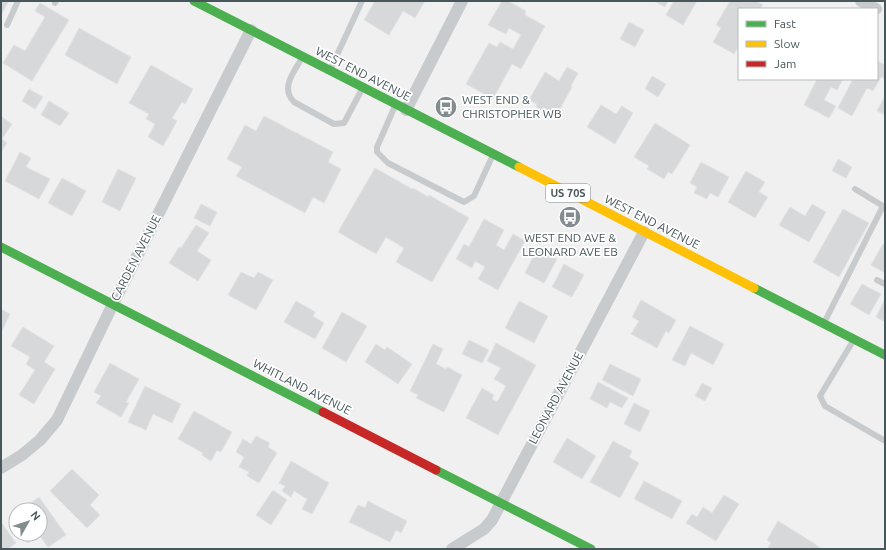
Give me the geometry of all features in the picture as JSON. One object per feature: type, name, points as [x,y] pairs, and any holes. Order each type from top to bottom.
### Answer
[{"type":"main road","name":"WEST END AVENUE","points":[[194,1],[885,356]]},
{"type":"main road","name":"WHITLAND AVENUE","points":[[1,247],[591,549]]},
{"type":"street","points":[[401,107],[462,1]]},
{"type":"street","points":[[861,1],[874,8]]},
{"type":"street","name":"CARDEN AVENUE","points":[[1,468],[22,455],[40,440],[57,420],[112,304],[251,30]]},
{"type":"street","name":"LEONARD AVENUE","points":[[452,549],[484,529],[492,520],[644,232]]},
{"type":"lane","points":[[6,25],[18,1]]},
{"type":"lane","points":[[330,71],[362,1]]},
{"type":"lane","points":[[302,57],[289,82],[287,91],[289,98],[334,124],[344,123],[363,88]]},
{"type":"lane","points":[[401,107],[377,147],[377,152],[388,163],[464,202],[474,196],[493,154]]},
{"type":"lane","points":[[824,324],[883,206],[855,189]]},
{"type":"lane","points":[[877,280],[885,284]]},
{"type":"lane","points":[[854,339],[820,396],[825,406],[885,441]]},
{"type":"building","points":[[1,1],[9,1],[1,15]]},
{"type":"building","points":[[375,1],[425,1],[415,18],[403,11],[389,35],[364,20]]},
{"type":"building","points":[[502,1],[508,1],[526,11],[525,15],[545,26],[521,69],[512,64],[493,99],[466,84],[489,43],[497,47],[500,42],[513,49],[521,35],[509,28],[506,34],[488,25]]},
{"type":"building","points":[[654,1],[668,1],[665,7]]},
{"type":"building","points":[[674,1],[697,1],[683,25],[666,15]]},
{"type":"building","points":[[730,1],[756,1],[763,5],[761,8],[738,8],[738,48],[734,54],[713,42],[721,28],[716,25]]},
{"type":"building","points":[[40,3],[69,20],[32,81],[3,63],[14,45],[25,51],[45,17],[35,11]]},
{"type":"building","points":[[629,22],[644,30],[635,47],[620,39]]},
{"type":"building","points":[[79,28],[131,57],[117,84],[65,55]]},
{"type":"building","points":[[878,62],[885,65],[885,79],[881,77],[873,91],[867,88],[852,116],[838,108],[852,80],[878,80]]},
{"type":"building","points":[[151,65],[193,89],[185,104],[182,102],[172,118],[177,121],[163,146],[148,137],[155,124],[146,119],[149,114],[129,103]]},
{"type":"building","points":[[567,67],[578,73],[555,118],[536,107],[537,104],[529,100],[545,72],[559,81]]},
{"type":"building","points":[[652,76],[666,84],[658,97],[645,89]]},
{"type":"building","points":[[816,80],[842,80],[837,90],[831,87],[824,100],[836,106],[829,118],[804,105]]},
{"type":"building","points":[[29,89],[43,97],[35,109],[22,101]]},
{"type":"building","points":[[885,96],[885,115],[877,111]]},
{"type":"building","points":[[49,101],[69,113],[60,126],[41,115]]},
{"type":"building","points":[[601,105],[616,114],[622,106],[633,113],[615,144],[587,127]]},
{"type":"building","points":[[264,116],[333,152],[328,162],[341,169],[324,203],[313,197],[305,213],[236,176],[242,167],[227,159],[245,125],[256,131]]},
{"type":"building","points":[[2,117],[12,124],[2,139],[7,143],[1,152]]},
{"type":"building","points":[[655,123],[690,145],[672,174],[668,172],[664,179],[647,169],[649,166],[634,157]]},
{"type":"building","points":[[20,152],[31,158],[26,167],[50,179],[39,199],[5,181]]},
{"type":"building","points":[[838,159],[852,167],[846,178],[832,171]]},
{"type":"building","points":[[701,162],[729,177],[718,197],[710,193],[707,199],[694,193],[697,187],[690,183]]},
{"type":"building","points":[[375,168],[428,197],[429,195],[469,218],[432,282],[396,262],[404,248],[386,237],[376,254],[338,232]]},
{"type":"building","points":[[118,169],[136,178],[120,211],[102,202]]},
{"type":"building","points":[[746,171],[765,182],[759,192],[768,197],[755,218],[728,202]]},
{"type":"building","points":[[62,178],[86,191],[72,216],[48,203]]},
{"type":"building","points":[[201,204],[217,212],[210,226],[194,218]]},
{"type":"building","points":[[812,204],[826,212],[809,242],[779,225],[790,207],[805,216]]},
{"type":"building","points":[[843,209],[869,223],[839,277],[813,262]]},
{"type":"building","points":[[484,219],[504,230],[496,245],[504,250],[513,234],[525,241],[498,290],[478,279],[485,267],[475,261],[472,268],[456,259],[464,244],[469,247]]},
{"type":"building","points":[[196,225],[209,233],[197,251],[211,260],[198,281],[169,263]]},
{"type":"building","points":[[883,244],[885,245],[885,273],[871,265]]},
{"type":"building","points":[[537,249],[557,259],[544,283],[525,273]]},
{"type":"building","points":[[564,264],[584,275],[572,297],[552,287]]},
{"type":"building","points":[[241,272],[254,278],[258,272],[273,280],[256,310],[228,295]]},
{"type":"building","points":[[862,284],[881,294],[869,315],[850,304]]},
{"type":"building","points":[[885,299],[885,322],[876,317]]},
{"type":"building","points":[[641,300],[676,320],[669,333],[666,331],[657,348],[631,334],[639,321],[632,317]]},
{"type":"building","points":[[296,301],[315,312],[313,316],[324,323],[315,339],[284,322]]},
{"type":"building","points":[[519,301],[548,316],[534,343],[505,328]]},
{"type":"building","points":[[1,309],[10,314],[1,333]]},
{"type":"building","points":[[342,312],[367,326],[346,362],[322,348]]},
{"type":"building","points":[[690,326],[724,344],[713,365],[691,353],[685,366],[672,360]]},
{"type":"building","points":[[23,327],[54,346],[44,362],[55,369],[34,404],[19,395],[35,370],[26,364],[30,357],[11,346]]},
{"type":"building","points":[[469,340],[489,350],[482,363],[462,354]]},
{"type":"building","points":[[496,343],[536,365],[498,435],[466,418],[482,388],[494,395],[492,399],[497,402],[506,386],[494,379],[501,368],[487,361]]},
{"type":"building","points":[[376,344],[385,350],[387,347],[412,364],[398,384],[365,362]]},
{"type":"building","points":[[433,344],[443,349],[436,364],[446,369],[447,367],[462,375],[444,412],[416,398],[418,395],[410,391]]},
{"type":"building","points":[[110,363],[139,379],[126,402],[129,403],[121,417],[96,403],[101,396],[94,392]]},
{"type":"building","points":[[610,364],[641,379],[633,396],[602,380]]},
{"type":"building","points":[[598,382],[628,398],[622,408],[610,402],[607,408],[590,399]]},
{"type":"building","points":[[702,383],[712,388],[705,401],[695,396]]},
{"type":"building","points":[[145,386],[181,404],[172,423],[153,414],[146,430],[128,422]]},
{"type":"building","points":[[634,403],[650,411],[640,432],[624,424]]},
{"type":"building","points":[[194,411],[232,432],[221,452],[217,450],[211,461],[202,455],[203,453],[178,439]]},
{"type":"building","points":[[256,436],[270,443],[268,447],[277,453],[259,483],[247,476],[249,472],[239,467],[244,457],[236,452],[243,439],[251,444]]},
{"type":"building","points":[[567,438],[596,456],[582,479],[553,462]]},
{"type":"building","points":[[613,441],[632,451],[629,457],[639,463],[620,498],[590,482]]},
{"type":"building","points":[[291,461],[329,483],[312,514],[302,509],[307,499],[294,491],[291,497],[282,491],[285,486],[279,483]]},
{"type":"building","points":[[72,469],[99,495],[90,505],[100,515],[87,528],[50,491]]},
{"type":"building","points":[[644,481],[682,501],[672,519],[634,499]]},
{"type":"building","points":[[273,490],[287,500],[271,525],[256,515]]},
{"type":"building","points":[[724,495],[739,504],[716,541],[686,523],[692,514],[697,517],[703,507],[712,513]]},
{"type":"building","points":[[39,497],[43,502],[32,502]]},
{"type":"building","points":[[368,501],[407,521],[401,533],[396,530],[390,542],[349,522],[358,505],[365,508]]},
{"type":"building","points":[[48,510],[66,535],[48,547],[44,542],[48,542]]},
{"type":"building","points":[[778,521],[822,549],[767,549],[771,543],[767,540]]},
{"type":"building","points":[[1,522],[8,532],[8,542],[16,543],[8,549],[1,549]]},
{"type":"traffic: fast","points":[[194,1],[519,167]]},
{"type":"traffic: fast","points":[[1,247],[323,412]]},
{"type":"traffic: fast","points":[[754,288],[885,355]]},
{"type":"traffic: fast","points":[[436,470],[591,549]]},
{"type":"traffic: slow","points":[[519,167],[754,288]]},
{"type":"traffic: jam","points":[[323,412],[436,470]]},
{"type":"place","name":"WEST END & CHRISTOPHER WB","points":[[446,107]]},
{"type":"place","name":"WEST END AVE & LEONARD AVE EB","points":[[570,217]]}]
